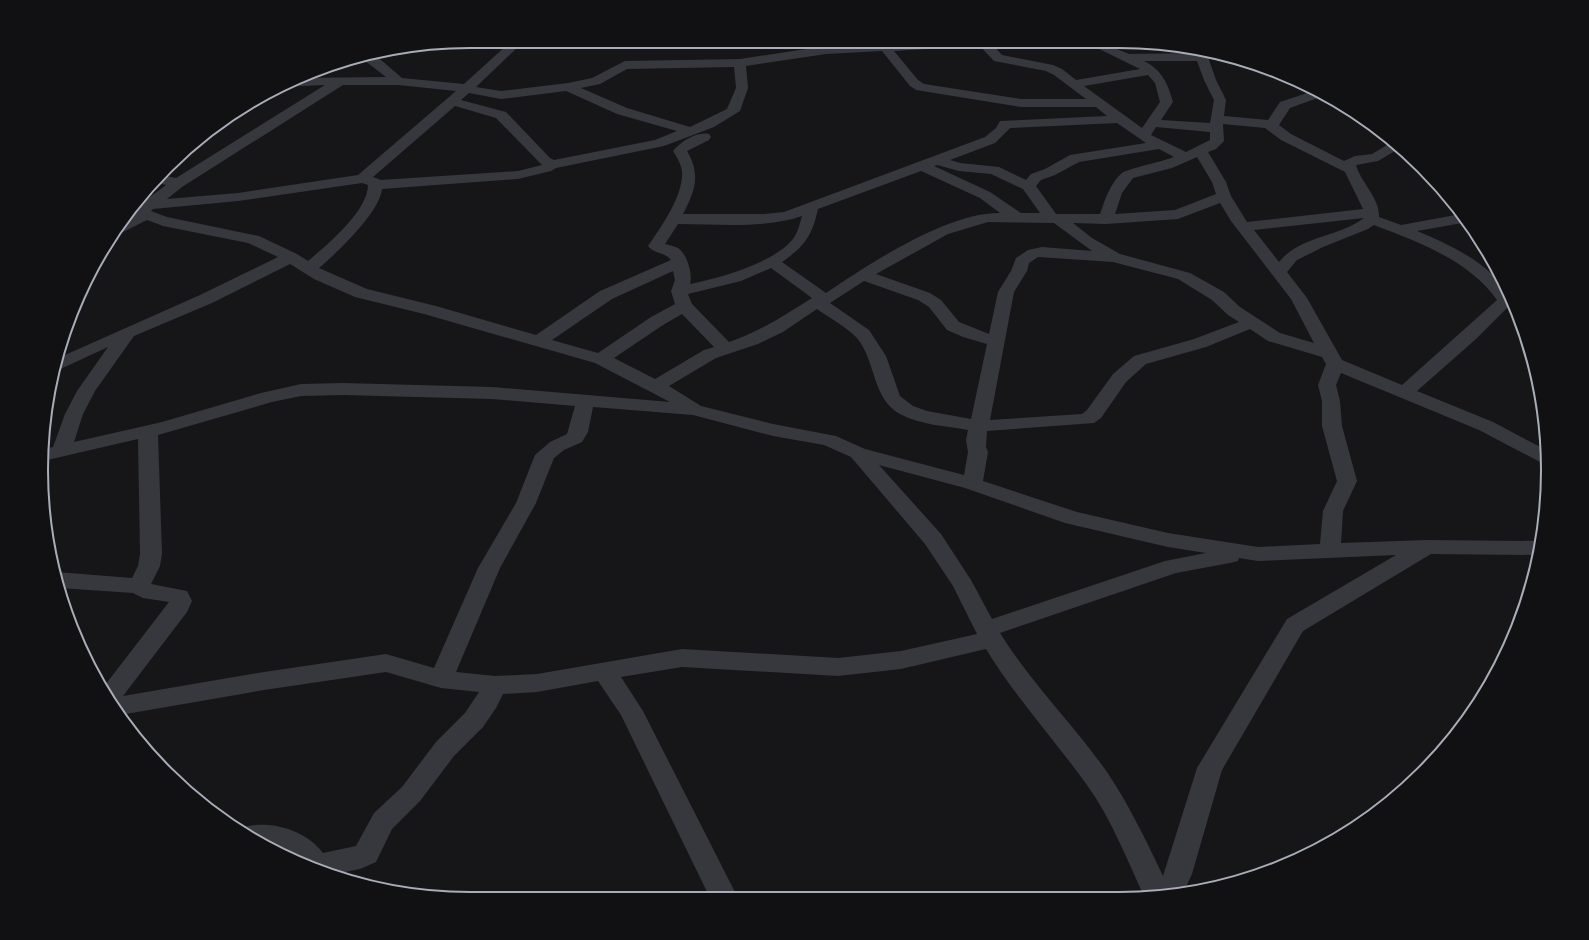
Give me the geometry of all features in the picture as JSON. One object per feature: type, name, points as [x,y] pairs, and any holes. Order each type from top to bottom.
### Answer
[{"type":"street","points":[[362,179],[452,102],[465,88],[494,65],[511,48]]},
{"type":"street","points":[[302,83],[398,81],[465,88],[501,95],[568,87],[596,81],[624,65],[740,63],[826,50],[851,48]]},
{"type":"street","points":[[878,48],[920,87],[1021,103],[1099,103]]},
{"type":"street","points":[[990,48],[998,58],[1049,68],[1058,72],[1143,136],[1161,145],[1192,154],[1219,182],[1224,196],[1244,227],[1299,298],[1331,358],[1327,385],[1331,401],[1332,426],[1347,481],[1344,490],[1338,497],[1330,521],[1331,552]]},
{"type":"street","points":[[1104,48],[1142,65],[1151,71],[1162,82],[1167,102],[1143,136]]},
{"type":"street","points":[[1125,58],[1196,55]]},
{"type":"street","points":[[1106,219],[1115,193],[1128,175],[1167,165],[1216,141],[1216,124],[1220,100],[1210,80],[1202,56]]},
{"type":"street","points":[[371,60],[398,81]]},
{"type":"street","points":[[376,185],[518,175],[546,168],[553,164],[659,143],[709,124],[733,111],[742,88],[740,63]]},
{"type":"street","points":[[1073,84],[1151,71]]},
{"type":"street","points":[[132,218],[180,183],[338,83]]},
{"type":"street","points":[[568,87],[622,111],[690,131]]},
{"type":"street","points":[[1152,123],[1269,124],[1274,122],[1285,105],[1313,96]]},
{"type":"street","points":[[452,102],[501,115],[545,161],[553,164]]},
{"type":"street","points":[[673,219],[764,220],[787,216],[990,140],[1002,130],[1005,124],[1120,119]]},
{"type":"street","points":[[709,124],[709,135],[683,147],[680,151],[687,162],[689,172],[684,195],[673,219],[656,246],[673,252],[680,262],[683,280],[682,299],[726,348]]},
{"type":"street","points":[[1269,124],[1286,137],[1349,169]]},
{"type":"street","points":[[1028,186],[1036,177],[1050,172],[1075,158],[1161,145]]},
{"type":"street","points":[[1372,216],[1349,169],[1348,163],[1354,160],[1377,157],[1391,148]]},
{"type":"street","points":[[937,160],[959,167],[994,170],[1028,186],[1055,219],[1086,241],[1114,257]]},
{"type":"street","points":[[920,165],[985,195],[1018,218]]},
{"type":"street","points":[[142,210],[362,179],[371,180],[375,182],[376,185]]},
{"type":"street","points":[[164,180],[180,183]]},
{"type":"street","points":[[309,269],[352,229],[374,194],[376,185]]},
{"type":"street","points":[[654,387],[710,354],[752,340],[777,328],[862,275],[943,231],[987,217],[1106,219],[1162,216],[1178,214],[1224,196]]},
{"type":"street","points":[[601,359],[657,321],[682,299],[728,280],[747,274],[772,262],[797,243],[806,229],[811,208]]},
{"type":"street","points":[[142,210],[163,221],[253,239],[291,257],[320,276],[361,293],[430,310],[537,342],[601,359],[654,387],[665,391],[694,410]]},
{"type":"street","points":[[1278,272],[1291,257],[1317,244],[1363,226],[1372,216]]},
{"type":"street","points":[[1244,227],[1372,216],[1435,246],[1469,265],[1497,284]]},
{"type":"street","points":[[1399,230],[1458,219]]},
{"type":"street","points":[[972,484],[978,452],[976,447],[979,426],[1006,292],[1019,271],[1022,261],[1026,257],[1042,252],[1114,257],[1184,276],[1218,296],[1234,311],[1274,337],[1331,358],[1403,393],[1486,426],[1540,455]]},
{"type":"street","points":[[62,362],[206,299],[291,257]]},
{"type":"street","points":[[537,342],[606,296],[680,262]]},
{"type":"street","points":[[772,262],[863,334],[877,356],[892,399],[906,410],[924,416],[979,426],[1087,419],[1094,414],[1119,378],[1140,360],[1200,343],[1253,322]]},
{"type":"street","points":[[862,275],[912,292],[931,301],[942,310],[946,320],[954,327],[997,342]]},
{"type":"street","points":[[1403,393],[1506,302]]},
{"type":"street","points":[[52,454],[86,391],[127,334]]},
{"type":"street","points":[[52,454],[148,431],[268,397],[301,390],[343,389],[485,393],[694,410],[773,430],[829,440],[858,453],[972,484],[1072,518],[1168,540],[1258,554]]},
{"type":"street","points":[[441,679],[489,568],[526,503],[545,455],[557,446],[575,438],[578,432],[585,401]]},
{"type":"street","points":[[139,586],[149,566],[151,554],[148,431]]},
{"type":"street","points":[[858,453],[933,539],[963,585],[989,634],[1008,664],[1096,780],[1128,830],[1155,890]]},
{"type":"street","points":[[1171,888],[1178,874],[1210,768],[1233,732],[1295,625],[1427,547]]},
{"type":"street","points":[[120,706],[279,679],[386,663],[441,679],[495,685],[538,684],[682,658],[838,667],[901,660],[989,634],[1173,566],[1213,558],[1258,554],[1427,547],[1534,548]]},
{"type":"street","points":[[62,580],[139,586],[143,590],[179,596],[181,601],[179,606],[112,693]]},
{"type":"street","points":[[604,671],[631,711],[721,892]]},
{"type":"street","points":[[323,866],[360,857],[366,854],[383,821],[410,794],[445,749],[474,720],[487,702],[495,685]]},
{"type":"street","points":[[262,836],[276,837],[302,847],[314,862]]}]
